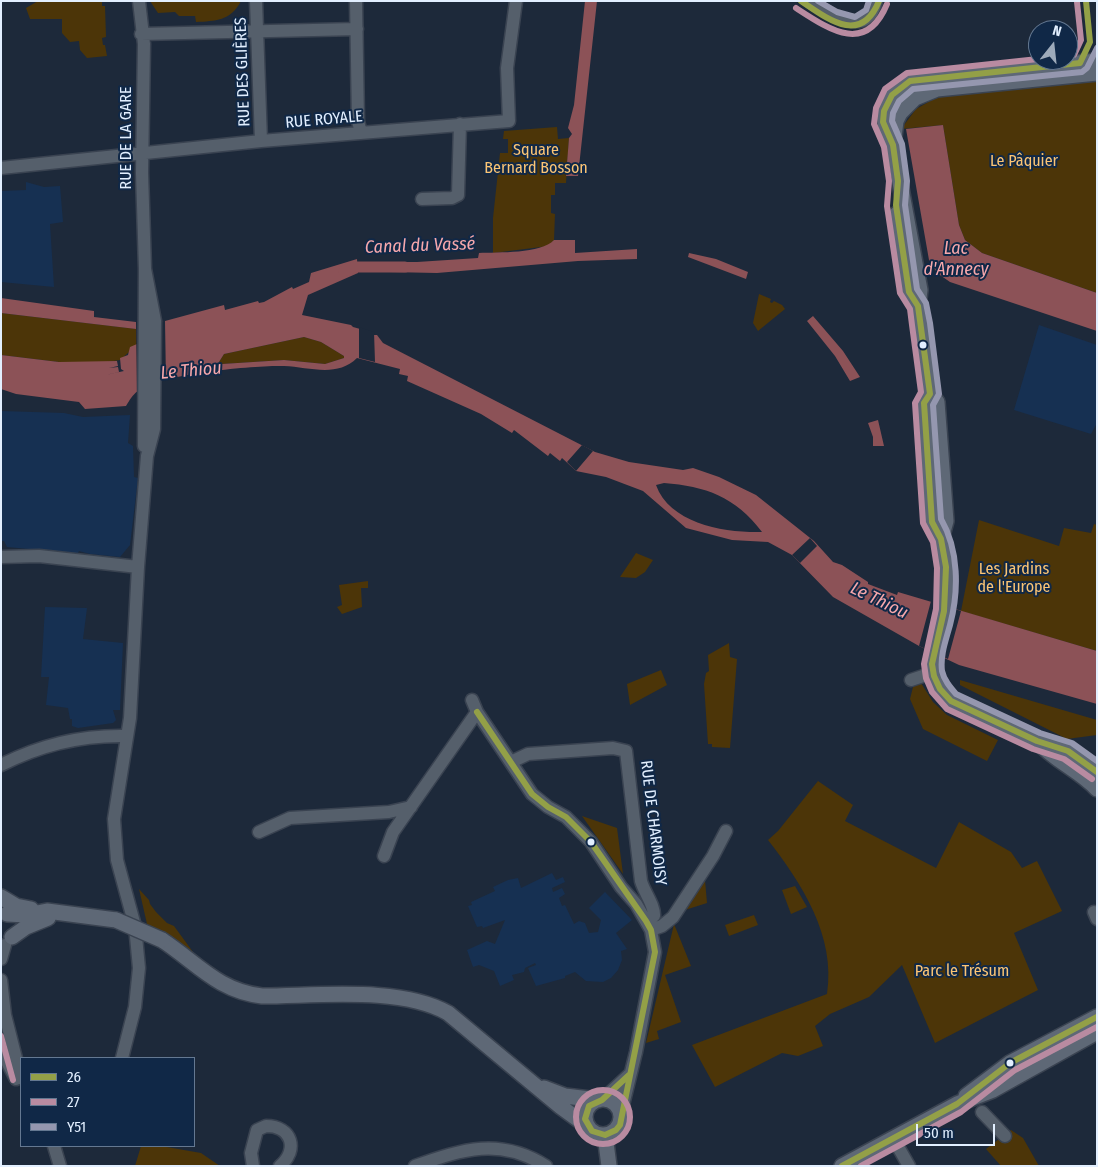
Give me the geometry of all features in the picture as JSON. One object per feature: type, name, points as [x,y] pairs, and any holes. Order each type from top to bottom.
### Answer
[{"type":"main road","points":[[893,145],[885,128],[884,111],[892,95],[910,81],[1097,61]]},
{"type":"main road","points":[[1097,73],[952,87],[928,92],[911,101],[900,113],[896,121],[893,145],[898,181],[896,205],[909,292],[918,306],[930,394],[924,403],[932,522],[941,539],[946,597],[934,652],[932,673],[937,687],[950,701],[1036,742],[1068,751],[1097,772]]},
{"type":"main road","points":[[1036,742],[1051,756],[1085,778],[1097,789]]},
{"type":"main road","points":[[1,897],[16,906],[116,920],[162,940],[218,982],[240,993],[262,996],[393,996],[435,1005],[448,1013],[530,1082],[598,1135],[605,1136],[616,1130],[621,1119],[621,1113],[613,1103],[552,1092],[530,1082]]},
{"type":"main road","points":[[4,912],[27,915],[47,911]]},
{"type":"main road","points":[[4,912],[14,924],[5,947]]},
{"type":"main road","points":[[5,947],[26,926],[45,919],[76,913]]},
{"type":"main road","points":[[957,1104],[1010,1063],[1097,1017]]},
{"type":"main road","points":[[842,1166],[957,1104],[993,1090],[1097,1032]]},
{"type":"main road","points":[[587,1126],[585,1115],[587,1110],[600,1100]]},
{"type":"main road","points":[[605,1136],[609,1166]]},
{"type":"street","name":"RUE DES GLIÈRES","points":[[256,1],[261,141]]},
{"type":"street","points":[[356,1],[358,121],[361,133]]},
{"type":"street","name":"RUE ROYALE","points":[[1,168],[123,157],[142,153],[261,141],[509,120],[507,68],[516,1]]},
{"type":"street","points":[[809,1],[848,21],[858,21],[868,16],[874,10],[876,1]]},
{"type":"street","name":"RUE DE LA GARE","points":[[122,1057],[132,1027],[139,968],[135,926],[117,860],[114,836],[115,799],[130,718],[138,567],[148,456],[144,447],[150,393],[142,153],[144,44],[141,34],[140,3]]},
{"type":"street","points":[[141,34],[357,29]]},
{"type":"street","points":[[422,199],[452,198],[458,195],[460,124]]},
{"type":"street","points":[[1,557],[39,556],[138,567]]},
{"type":"street","points":[[911,680],[932,673]]},
{"type":"street","points":[[384,856],[390,837],[475,706],[532,794],[548,807],[566,817],[591,842],[649,925],[655,952],[636,1052],[621,1113]]},
{"type":"street","points":[[1,765],[34,749],[69,741],[126,736]]},
{"type":"street","name":"RUE DE CHARMOISY","points":[[511,762],[528,754],[613,748],[626,752],[641,881],[644,893],[655,912],[649,925]]},
{"type":"street","points":[[259,832],[290,818],[389,812],[411,806]]},
{"type":"street","points":[[649,925],[662,926],[673,917],[714,856],[726,832]]},
{"type":"street","points":[[1,980],[5,1014],[20,1074]]},
{"type":"street","points":[[1,1050],[20,1085]]},
{"type":"street","points":[[600,1100],[629,1075]]},
{"type":"street","points":[[982,1112],[1005,1136]]},
{"type":"street","points":[[252,1166],[251,1153],[257,1130],[272,1126],[286,1132],[292,1140],[292,1148],[280,1166]]},
{"type":"street","points":[[893,1138],[909,1166]]},
{"type":"street","points":[[54,1147],[60,1166]]},
{"type":"street","points":[[415,1166],[485,1148],[513,1150],[546,1166]]},
{"type":"shaded area","points":[[26,182],[44,187],[60,186],[63,222],[50,224],[54,287],[1,282],[1,191],[26,190]]},
{"type":"shaded area","points":[[1039,325],[1097,345],[1097,423],[1091,434],[1014,410]]},
{"type":"shaded area","points":[[1,411],[64,413],[83,417],[130,415],[128,443],[133,446],[134,477],[138,478],[130,545],[120,557],[79,551],[78,553],[72,553],[7,547],[4,541],[1,541]]},
{"type":"shaded area","points":[[45,607],[87,608],[83,639],[123,643],[120,710],[113,710],[116,720],[113,723],[78,728],[72,726],[72,719],[70,719],[68,708],[46,705],[49,677],[41,677]]},
{"type":"shaded area","points":[[552,873],[556,880],[563,877],[565,882],[552,888],[553,892],[562,888],[565,894],[559,898],[562,906],[565,905],[574,924],[579,921],[585,923],[589,933],[598,932],[601,920],[589,908],[605,892],[632,920],[616,933],[627,949],[621,951],[622,960],[618,970],[611,978],[603,982],[586,981],[575,972],[565,976],[565,978],[536,986],[528,968],[536,965],[535,963],[525,968],[524,972],[512,975],[514,980],[500,986],[494,971],[479,965],[473,967],[467,950],[487,941],[495,944],[505,920],[483,928],[482,926],[477,927],[468,906],[472,905],[471,902],[495,891],[493,887],[508,880],[518,878],[521,888]]},
{"type":"green space","points":[[38,1],[102,1],[102,6],[105,6],[106,37],[102,38],[107,56],[87,58],[80,50],[79,41],[70,42],[62,33],[62,19],[30,19],[26,8]]},
{"type":"green space","points":[[150,1],[241,1],[232,13],[222,19],[196,22],[195,16],[179,16],[175,12],[158,13]]},
{"type":"green space","name":"Le Pâquier","points":[[1097,81],[1097,293],[982,253],[965,240],[959,225],[943,125],[901,129],[916,109],[939,96]]},
{"type":"green space","name":"Square Bernard Bosson","points":[[557,127],[558,139],[569,138],[566,183],[555,183],[555,195],[551,195],[551,213],[555,214],[554,240],[549,246],[493,253],[493,218],[500,153],[508,153],[508,139],[503,139],[504,131]]},
{"type":"green space","points":[[759,294],[771,299],[770,302],[772,303],[774,301],[782,305],[785,309],[758,331],[753,323]]},
{"type":"green space","points":[[1,313],[137,329],[137,345],[120,360],[108,362],[59,362],[1,355]]},
{"type":"green space","points":[[304,337],[321,342],[344,356],[344,358],[325,364],[284,360],[222,364],[219,362],[224,354]]},
{"type":"green space","name":"Les Jardins de l'Europe","points":[[979,520],[1059,546],[1064,528],[1091,533],[1094,524],[1097,525],[1097,651],[961,611]]},
{"type":"green space","points":[[636,553],[653,560],[645,572],[636,578],[620,577]]},
{"type":"green space","points":[[368,581],[368,588],[361,588],[362,607],[342,614],[337,607],[342,605],[339,585]]},
{"type":"green space","points":[[729,643],[730,657],[737,659],[730,748],[712,747],[712,744],[708,744],[704,684],[706,673],[709,671],[708,655]]},
{"type":"green space","points":[[661,670],[667,685],[630,705],[627,684]]},
{"type":"green space","points":[[960,680],[1097,720],[1097,735],[1067,739],[960,685]]},
{"type":"green space","points":[[921,683],[933,702],[947,715],[998,740],[987,761],[923,729],[910,699],[913,687]]},
{"type":"green space","name":"Parc le Trésum","points":[[818,781],[853,805],[845,821],[936,868],[959,822],[1011,852],[1022,868],[1037,861],[1062,911],[1014,933],[1038,990],[935,1043],[902,965],[869,997],[830,1014],[815,1026],[823,1046],[798,1056],[782,1053],[715,1087],[692,1045],[827,994],[826,952],[814,912],[793,874],[768,840],[778,831]]},
{"type":"green space","points":[[582,816],[617,828],[623,874]]},
{"type":"green space","points":[[705,880],[707,903],[685,910]]},
{"type":"green space","points":[[795,886],[807,907],[791,914],[782,890]]},
{"type":"green space","points":[[139,889],[149,900],[156,912],[167,923],[174,926],[192,953],[181,944],[147,924]]},
{"type":"green space","points":[[754,915],[758,925],[729,936],[725,925]]},
{"type":"green space","points":[[674,924],[691,966],[665,975],[681,1022],[657,1031],[659,1039],[646,1043]]},
{"type":"green space","points":[[1011,1130],[1023,1138],[1039,1166],[1001,1166],[986,1149]]},
{"type":"green space","points":[[141,1147],[167,1147],[201,1153],[220,1166],[135,1166]]},
{"type":"water","points":[[585,1],[597,1],[578,176],[566,176],[569,138],[572,134],[568,128],[574,105]]},
{"type":"water","name":"Lac d'Annecy","points":[[943,125],[959,225],[965,240],[982,253],[1097,293],[1097,331],[950,282],[937,273],[929,260],[906,129]]},
{"type":"water","points":[[554,240],[575,240],[575,253],[637,249],[637,259],[578,261],[437,273],[389,272],[389,262],[478,258],[479,253],[530,250],[548,245]]},
{"type":"water","points":[[689,253],[716,259],[748,272],[746,279],[688,257]]},
{"type":"water","name":"Le Thiou","points":[[357,259],[358,273],[308,295],[302,315],[351,325],[371,332],[373,335],[377,335],[383,343],[595,452],[629,462],[683,470],[693,468],[719,477],[756,495],[814,541],[833,562],[842,565],[868,582],[868,584],[897,595],[898,592],[1097,651],[1097,704],[959,665],[919,646],[833,597],[792,555],[768,542],[732,540],[686,528],[643,491],[606,477],[576,471],[562,458],[560,461],[550,453],[548,456],[514,430],[512,433],[481,414],[407,381],[408,376],[399,374],[400,369],[357,358],[341,368],[332,370],[284,366],[231,369],[186,375],[149,385],[136,392],[126,406],[85,409],[79,402],[16,394],[1,389],[1,355],[59,362],[117,361],[118,366],[109,368],[118,367],[119,372],[101,376],[124,371],[121,369],[120,358],[128,355],[130,347],[137,344],[136,329],[1,313],[1,298],[94,311],[94,317],[136,322],[165,321],[224,305],[225,310],[258,301],[259,303],[264,302],[292,287],[293,289],[309,282],[311,273]],"holes":[[[304,337],[321,342],[344,356],[344,358],[325,364],[284,360],[222,364],[219,362],[224,354]],[[664,483],[693,487],[719,496],[741,510],[762,532],[732,531],[700,524],[673,509],[663,498],[656,485]]]},
{"type":"water","points":[[813,316],[843,351],[860,377],[850,381],[835,356],[807,321]]},
{"type":"water","points":[[878,420],[884,446],[873,446],[873,437],[868,423]]},
{"type":"pier","points":[[165,321],[166,381],[151,386],[137,395],[136,322]]},
{"type":"pier","points":[[359,327],[374,332],[375,362],[359,358]]},
{"type":"pier","points":[[582,445],[593,451],[576,471],[567,462]]},
{"type":"pier","points":[[810,538],[817,546],[800,563],[792,555]]},
{"type":"pier","points":[[931,601],[961,611],[948,659],[919,646]]},
{"type":"waterway","name":"Canal du Vassé","points":[[344,271],[356,267],[405,267]]},
{"type":"transit line","name":"26","points":[[801,1],[822,15],[844,25],[854,25],[863,22],[872,14],[879,1]]},
{"type":"transit line","name":"Y51","points":[[818,1],[837,12],[855,17],[866,10],[869,1]]},
{"type":"transit line","name":"26","points":[[1086,1],[1090,42],[1080,63],[910,81],[892,95],[884,111],[883,122],[893,145],[898,181],[896,205],[909,292],[918,306],[930,394],[924,403],[932,522],[941,539],[946,567],[944,611],[932,664],[934,676],[940,689],[951,701],[1037,741],[1068,751],[1097,772]]},
{"type":"transit line","name":"27","points":[[1077,2],[1081,40],[1078,46]]},
{"type":"transit line","name":"27","points":[[796,8],[834,30],[858,33],[869,29],[878,20],[887,4]]},
{"type":"transit line","name":"Y51","points":[[1097,48],[1087,68],[1082,72],[913,89],[899,101],[893,113],[892,121],[902,144],[907,181],[905,205],[917,289],[926,303],[930,323],[939,394],[933,405],[941,519],[951,544],[956,571],[955,598],[942,659],[942,671],[956,694],[1040,733],[1072,743],[1097,761]]},
{"type":"transit line","name":"27","points":[[1028,60],[907,73],[885,89],[876,108],[874,124],[884,147],[889,181],[887,206],[900,293],[910,309],[921,392],[915,403],[923,523],[933,542],[937,568],[936,609],[924,664],[926,678],[932,692],[947,709],[1033,749],[1064,759],[1092,779]]},
{"type":"transit line","name":"26","points":[[477,712],[532,794],[548,807],[566,817],[591,842],[651,930],[655,952],[620,1125],[616,1130],[605,1135],[592,1131],[585,1119],[589,1106],[602,1100],[629,1075]]},
{"type":"transit line","name":"26","points":[[842,1166],[957,1104],[1010,1063],[1097,1017]]},
{"type":"transit line","name":"27","points":[[861,1166],[961,1112],[1015,1070],[1097,1027]]},
{"type":"transit line","name":"27","points":[[1,1036],[13,1080]]},
{"type":"transit line","name":"27","points":[[603,1090],[613,1092],[622,1098],[628,1107],[630,1117],[628,1127],[622,1136],[613,1142],[603,1144],[593,1142],[584,1136],[578,1127],[576,1117],[578,1107],[584,1098],[593,1092],[603,1090]]}]
